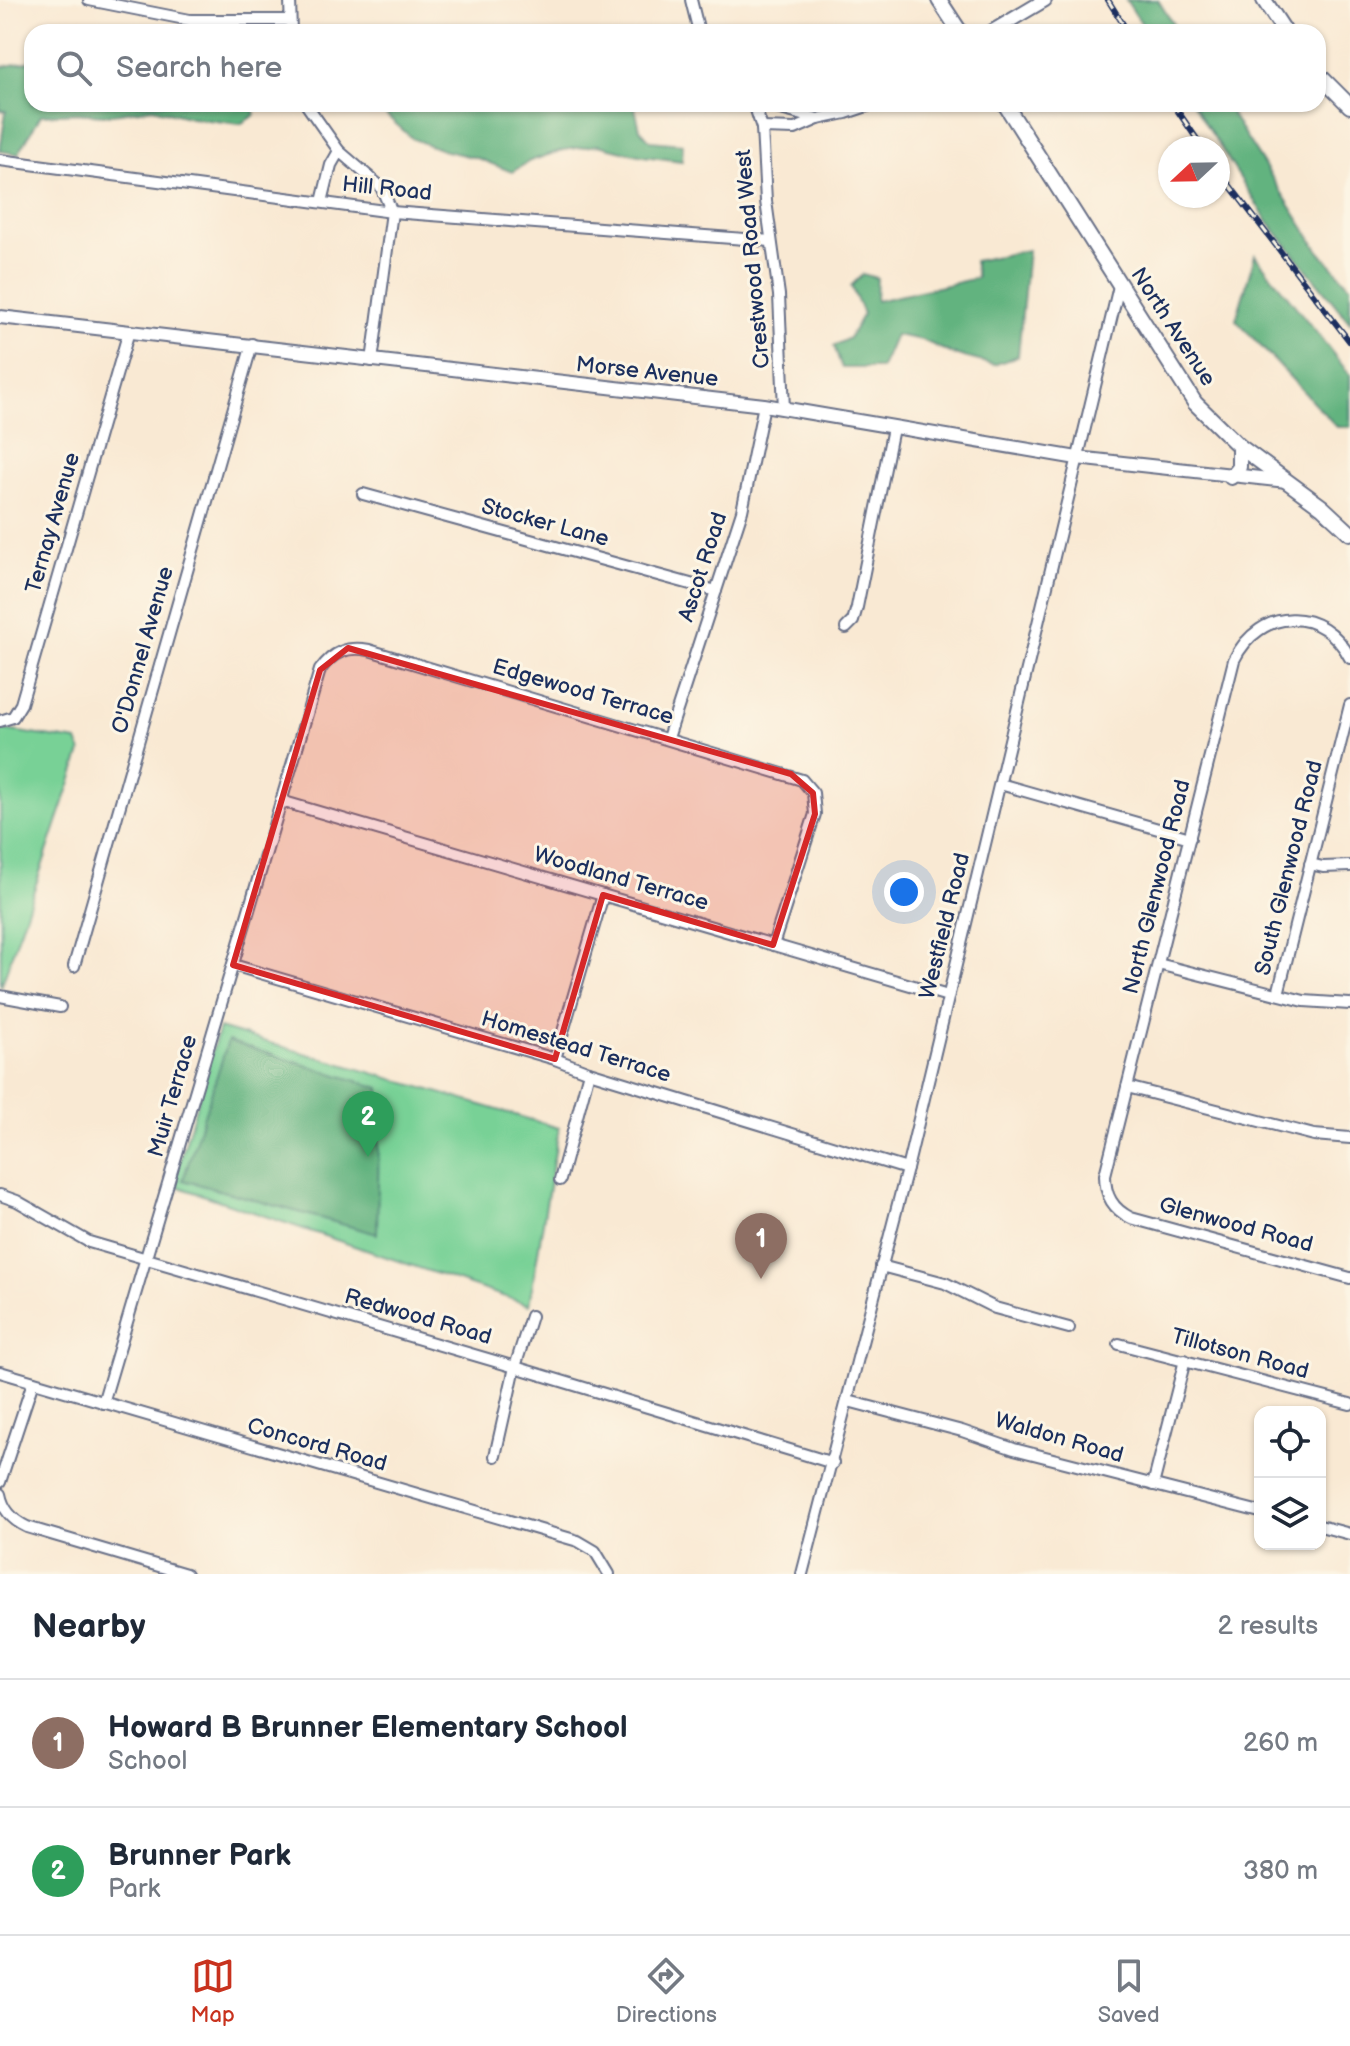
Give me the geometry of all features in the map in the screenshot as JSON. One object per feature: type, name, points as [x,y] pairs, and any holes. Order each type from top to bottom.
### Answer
[{"type":"main road","points":[[939,0],[955,24]]},
{"type":"main road","points":[[1264,0],[1280,24]]},
{"type":"main road","points":[[1326,82],[1350,106]]},
{"type":"main road","name":"North Avenue","points":[[1010,112],[1195,403],[1239,446],[1322,507],[1350,533]]},
{"type":"main road","points":[[1231,477],[1239,467],[1239,446]]},
{"type":"street","points":[[89,0],[190,20],[290,20]]},
{"type":"street","points":[[290,0],[290,24]]},
{"type":"street","points":[[691,0],[697,24]]},
{"type":"street","points":[[1004,24],[1045,0]]},
{"type":"street","points":[[312,112],[339,151],[381,187],[392,212],[372,361]]},
{"type":"street","name":"Crestwood Road West","points":[[757,112],[762,128],[771,241],[779,295],[784,409]]},
{"type":"street","points":[[792,112],[818,119]]},
{"type":"street","points":[[762,128],[795,129],[818,119],[849,112]]},
{"type":"street","points":[[322,202],[331,165],[339,151]]},
{"type":"street","name":"Hill Road","points":[[0,160],[392,212],[771,241]]},
{"type":"street","name":"Westfield Road","points":[[802,1574],[907,1169],[1119,286]]},
{"type":"street","name":"Morse Avenue","points":[[0,317],[764,405],[1077,458],[1287,481]]},
{"type":"street","name":"Ternay Avenue","points":[[3,720],[13,717],[21,704],[129,331]]},
{"type":"street","name":"O'Donnel Avenue","points":[[74,966],[252,344]]},
{"type":"street","name":"Ascot Road","points":[[668,738],[742,511],[764,405]]},
{"type":"street","points":[[846,628],[853,621],[857,607],[893,428]]},
{"type":"street","name":"Stocker Lane","points":[[363,494],[716,591]]},
{"type":"street","name":"North Glenwood Road","points":[[1114,1205],[1107,1195],[1105,1175],[1232,668],[1240,648],[1263,626],[1288,619],[1301,620],[1320,625],[1331,632],[1350,658]]},
{"type":"street","name":"Edgewood Terrace","points":[[281,801],[320,670],[333,655],[348,648],[369,650],[796,776],[813,793],[815,814],[773,945]]},
{"type":"street","name":"South Glenwood Road","points":[[1278,994],[1350,705]]},
{"type":"street","points":[[1000,784],[1190,838]]},
{"type":"street","name":"Woodland Terrace","points":[[281,801],[948,996]]},
{"type":"street","name":"Muir Terrace","points":[[103,1403],[281,801]]},
{"type":"street","points":[[1310,864],[1350,866]]},
{"type":"street","points":[[555,1059],[603,895]]},
{"type":"street","points":[[1158,964],[1320,1003],[1350,1004]]},
{"type":"street","name":"Homestead Terrace","points":[[233,965],[555,1059],[907,1169]]},
{"type":"street","points":[[0,996],[60,1007]]},
{"type":"street","points":[[560,1180],[589,1072]]},
{"type":"street","points":[[1127,1087],[1314,1135],[1350,1138]]},
{"type":"street","name":"Redwood Road","points":[[0,1195],[17,1201],[89,1242],[833,1463]]},
{"type":"street","name":"Glenwood Road","points":[[1114,1205],[1131,1218],[1350,1278]]},
{"type":"street","points":[[881,1266],[945,1283],[995,1308],[1069,1328]]},
{"type":"street","points":[[495,1456],[515,1367],[531,1316]]},
{"type":"street","name":"Tillotson Road","points":[[1119,1344],[1350,1404]]},
{"type":"street","points":[[1153,1485],[1185,1360]]},
{"type":"street","name":"Concord Road","points":[[0,1372],[578,1541],[595,1551],[609,1574]]},
{"type":"street","points":[[0,1482],[33,1382]]},
{"type":"street","name":"Waldon Road","points":[[848,1401],[1254,1510]]},
{"type":"street","points":[[0,1494],[12,1518],[27,1527],[186,1574]]},
{"type":"street","points":[[1326,1528],[1350,1534]]},
{"type":"highlighted area","points":[[348,648],[791,774],[813,793],[815,814],[773,945],[603,895],[555,1059],[233,965],[320,670]]},
{"type":"green space","points":[[1126,0],[1158,0],[1173,24],[1142,24]]},
{"type":"green space","points":[[24,62],[24,112],[126,112],[41,115],[18,154],[0,151],[6,111],[0,110],[0,67]]},
{"type":"green space","points":[[168,112],[254,112],[255,115],[240,124]]},
{"type":"green space","points":[[382,112],[636,112],[640,129],[650,141],[683,144],[682,161],[598,145],[563,150],[530,161],[512,172],[413,139]]},
{"type":"green space","points":[[1198,112],[1230,112],[1319,251],[1350,286],[1350,323],[1266,219],[1230,162],[1230,136],[1213,136]]},
{"type":"green space","points":[[1028,250],[1018,356],[994,365],[953,354],[922,340],[895,335],[881,368],[842,368],[834,346],[849,338],[863,314],[851,286],[863,274],[877,278],[876,301],[977,278],[974,261]]},
{"type":"green space","points":[[1255,255],[1350,375],[1350,427],[1337,427],[1236,320]]},
{"type":"green space","points":[[0,729],[77,741],[81,752],[1,987]]},
{"type":"green space","points":[[219,1028],[559,1128],[529,1305],[173,1185]]},
{"type":"green space","points":[[228,1041],[380,1088],[377,1234],[183,1180]]},
{"type":"railway","points":[[1108,0],[1123,24]]},
{"type":"railway","points":[[1178,112],[1195,136]]},
{"type":"railway","points":[[1230,186],[1350,342]]},
{"type":"place","name":"Brunner Park","points":[[368,1157]]},
{"type":"place","name":"Howard B Brunner Elementary School","points":[[761,1279]]}]
